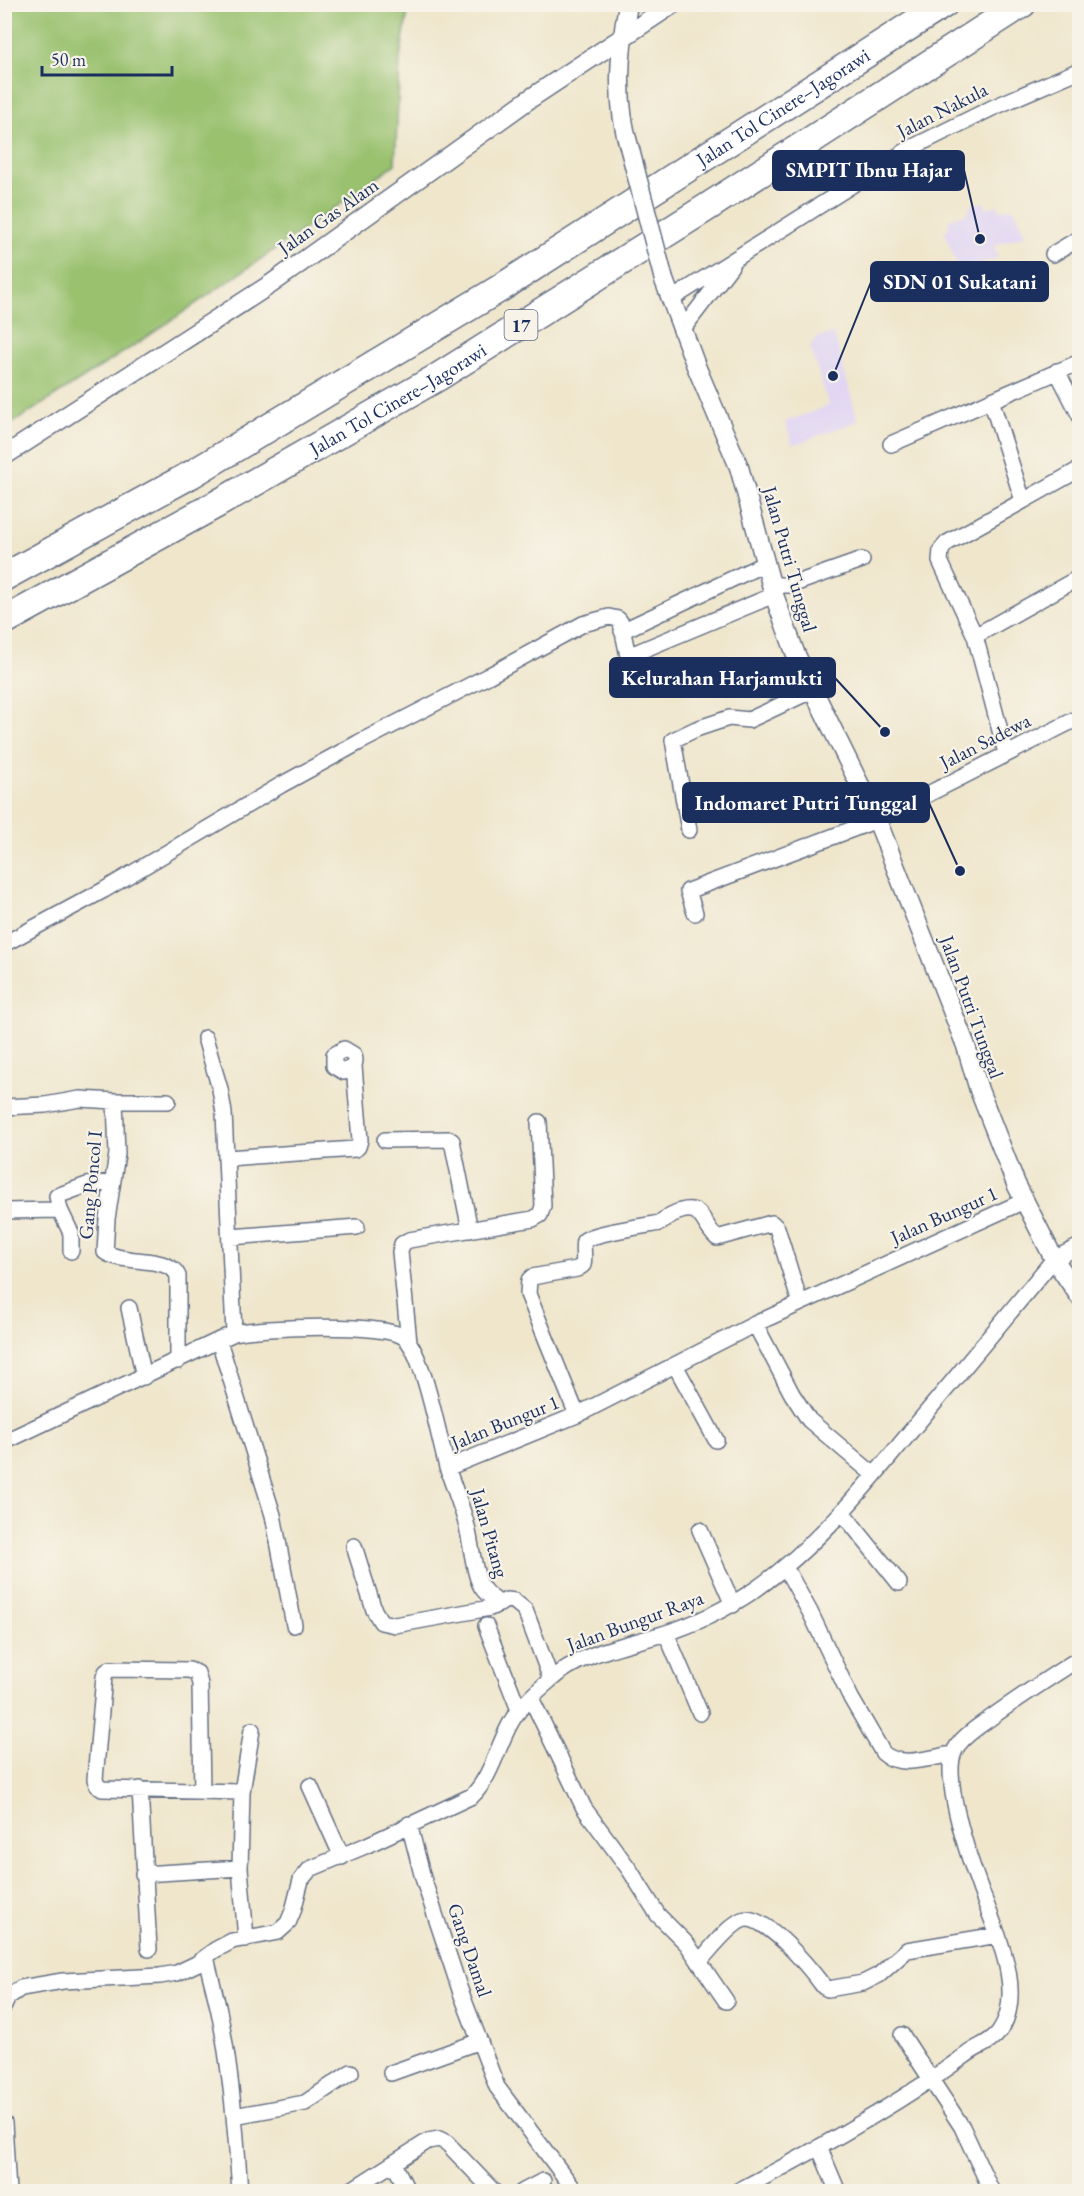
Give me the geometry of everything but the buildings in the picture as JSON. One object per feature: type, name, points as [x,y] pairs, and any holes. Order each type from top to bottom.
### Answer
[{"type":"highway","name":"Jalan Tol Cinere–Jagorawi","points":[[4,577],[192,474],[499,289],[945,4]]},
{"type":"highway","name":"Jalan Tol Cinere–Jagorawi","points":[[4,621],[217,504],[438,377],[706,208],[1022,4]]},
{"type":"street","name":"Jalan Putri Tunggal","points":[[628,4],[622,37],[620,96],[622,119],[670,300],[714,410],[740,467],[772,590],[796,655],[877,820],[966,1046],[990,1121],[1024,1202],[1054,1259],[1080,1297]]},
{"type":"street","name":"Jalan Gas Alam","points":[[4,456],[271,284],[528,100],[673,4]]},
{"type":"street","name":"Jalan Nakula","points":[[670,300],[923,141],[1080,70]]},
{"type":"street","points":[[1053,254],[1080,238]]},
{"type":"street","name":"Jalan Nakula","points":[[682,330],[739,257]]},
{"type":"street","points":[[891,444],[1080,362]]},
{"type":"street","points":[[1057,371],[1080,416]]},
{"type":"street","points":[[990,400],[1023,501]]},
{"type":"street","points":[[1006,753],[975,636],[940,561],[941,550],[947,543],[1080,469]]},
{"type":"street","points":[[4,944],[104,890],[310,769],[583,624],[609,617],[620,621],[628,656],[772,590],[862,560]]},
{"type":"street","points":[[622,631],[766,563]]},
{"type":"street","points":[[975,636],[1080,577]]},
{"type":"street","points":[[689,830],[673,741],[696,729],[729,718],[749,720],[813,690]]},
{"type":"street","name":"Jalan Sadewa","points":[[695,913],[688,891],[877,820],[1080,717]]},
{"type":"street","points":[[205,1038],[222,1097],[231,1237],[234,1333]]},
{"type":"street","points":[[226,1158],[358,1147],[360,1140],[354,1066]]},
{"type":"street","points":[[4,1107],[45,1105],[80,1099],[168,1101]]},
{"type":"street","name":"Gang Poncol I","points":[[115,1101],[117,1154],[106,1219],[105,1252],[166,1265],[176,1271],[178,1276],[178,1361]]},
{"type":"street","points":[[385,1140],[449,1139],[452,1141],[470,1230],[532,1219],[542,1212],[539,1122]]},
{"type":"street","points":[[71,1251],[71,1233],[60,1210],[57,1196],[87,1185],[112,1182]]},
{"type":"street","name":"Jalan Bungur 1","points":[[470,1230],[409,1240],[402,1244],[400,1252],[409,1342],[418,1359],[447,1468],[577,1415],[755,1324],[1024,1202]]},
{"type":"street","points":[[4,1211],[60,1210]]},
{"type":"street","points":[[577,1415],[531,1303],[528,1288],[531,1277],[577,1269],[583,1265],[584,1243],[587,1239],[613,1231],[664,1222],[669,1215],[690,1210],[698,1212],[711,1233],[717,1238],[772,1223],[777,1228],[800,1303]]},
{"type":"street","points":[[231,1237],[357,1227]]},
{"type":"street","points":[[1054,1259],[1080,1246]]},
{"type":"street","name":"Jalan Bungur Raya","points":[[4,2006],[8,1997],[21,1988],[63,1981],[160,1976],[177,1973],[224,1945],[278,1932],[291,1918],[298,1888],[305,1873],[315,1866],[342,1857],[465,1799],[479,1788],[519,1710],[551,1679],[586,1657],[666,1633],[716,1614],[733,1605],[805,1550],[874,1475],[1054,1259]]},
{"type":"street","points":[[129,1308],[144,1377]]},
{"type":"street","points":[[755,1324],[792,1394],[809,1420],[874,1475]]},
{"type":"street","points":[[4,1442],[234,1333],[279,1327],[373,1330],[398,1334],[409,1342]]},
{"type":"street","points":[[219,1341],[273,1515],[294,1625]]},
{"type":"street","points":[[672,1367],[712,1441]]},
{"type":"street","name":"Jalan Pitang","points":[[447,1468],[466,1522],[479,1584],[500,1604]]},
{"type":"street","points":[[842,1512],[899,1583]]},
{"type":"street","points":[[700,1530],[733,1605]]},
{"type":"street","points":[[354,1546],[374,1610],[381,1622],[395,1625],[490,1608],[507,1600],[514,1601],[525,1610],[551,1679]]},
{"type":"street","points":[[785,1567],[810,1612],[851,1698],[883,1753],[891,1759],[902,1762],[953,1754]]},
{"type":"street","points":[[486,1626],[519,1710]]},
{"type":"street","points":[[666,1633],[700,1713]]},
{"type":"street","points":[[736,2192],[819,2147],[931,2081],[973,2050],[990,2042],[999,2031],[1006,2018],[1009,1979],[998,1935],[960,1826],[951,1781],[953,1754],[958,1745],[978,1726],[1080,1658]]},
{"type":"street","points":[[202,1790],[200,1684],[197,1673],[189,1670],[110,1669],[106,1672],[96,1784],[102,1789],[242,1792]]},
{"type":"street","points":[[531,1698],[584,1808],[629,1869],[658,1915],[687,1944],[726,2001]]},
{"type":"street","points":[[246,1939],[240,1868],[242,1792],[252,1730]]},
{"type":"street","points":[[310,1786],[342,1857]]},
{"type":"street","points":[[140,1789],[149,1949]]},
{"type":"street","name":"Gang Damal","points":[[409,1824],[423,1878],[460,1990],[497,2087],[576,2192]]},
{"type":"street","points":[[143,1874],[240,1868]]},
{"type":"street","points":[[699,1962],[740,1921],[754,1919],[770,1928],[828,1989],[863,1983],[879,1975],[907,1950],[998,1935]]},
{"type":"street","points":[[206,1957],[222,2029],[234,2116],[240,2192]]},
{"type":"street","points":[[902,2035],[962,2127],[992,2192]]},
{"type":"street","points":[[391,2073],[480,2041]]},
{"type":"street","points":[[234,2116],[305,2103],[351,2072]]},
{"type":"street","points":[[4,2123],[8,2192]]},
{"type":"street","points":[[348,2192],[428,2141],[438,2139],[447,2143],[494,2192]]},
{"type":"street","points":[[819,2147],[838,2192]]},
{"type":"street","points":[[394,2164],[408,2192]]},
{"type":"street","points":[[522,2192],[543,2181]]},
{"type":"shaded area","points":[[984,202],[987,208],[999,205],[999,210],[1014,208],[1026,235],[994,245],[998,258],[959,270],[945,234],[950,224],[947,220],[968,213],[971,205]]},
{"type":"shaded area","points":[[834,334],[858,421],[793,445],[785,422],[829,406],[810,346],[818,337]]},
{"type":"green space","points":[[5,4],[409,5],[400,58],[395,164],[338,206],[144,339],[5,428]]},
{"type":"place","name":"SMPIT Ibnu Hajar","points":[[980,239]]},
{"type":"place","name":"SDN 01 Sukatani","points":[[833,376]]},
{"type":"place","name":"Kelurahan Harjamukti","points":[[885,732]]},
{"type":"place","name":"Indomaret Putri Tunggal","points":[[960,871]]}]
